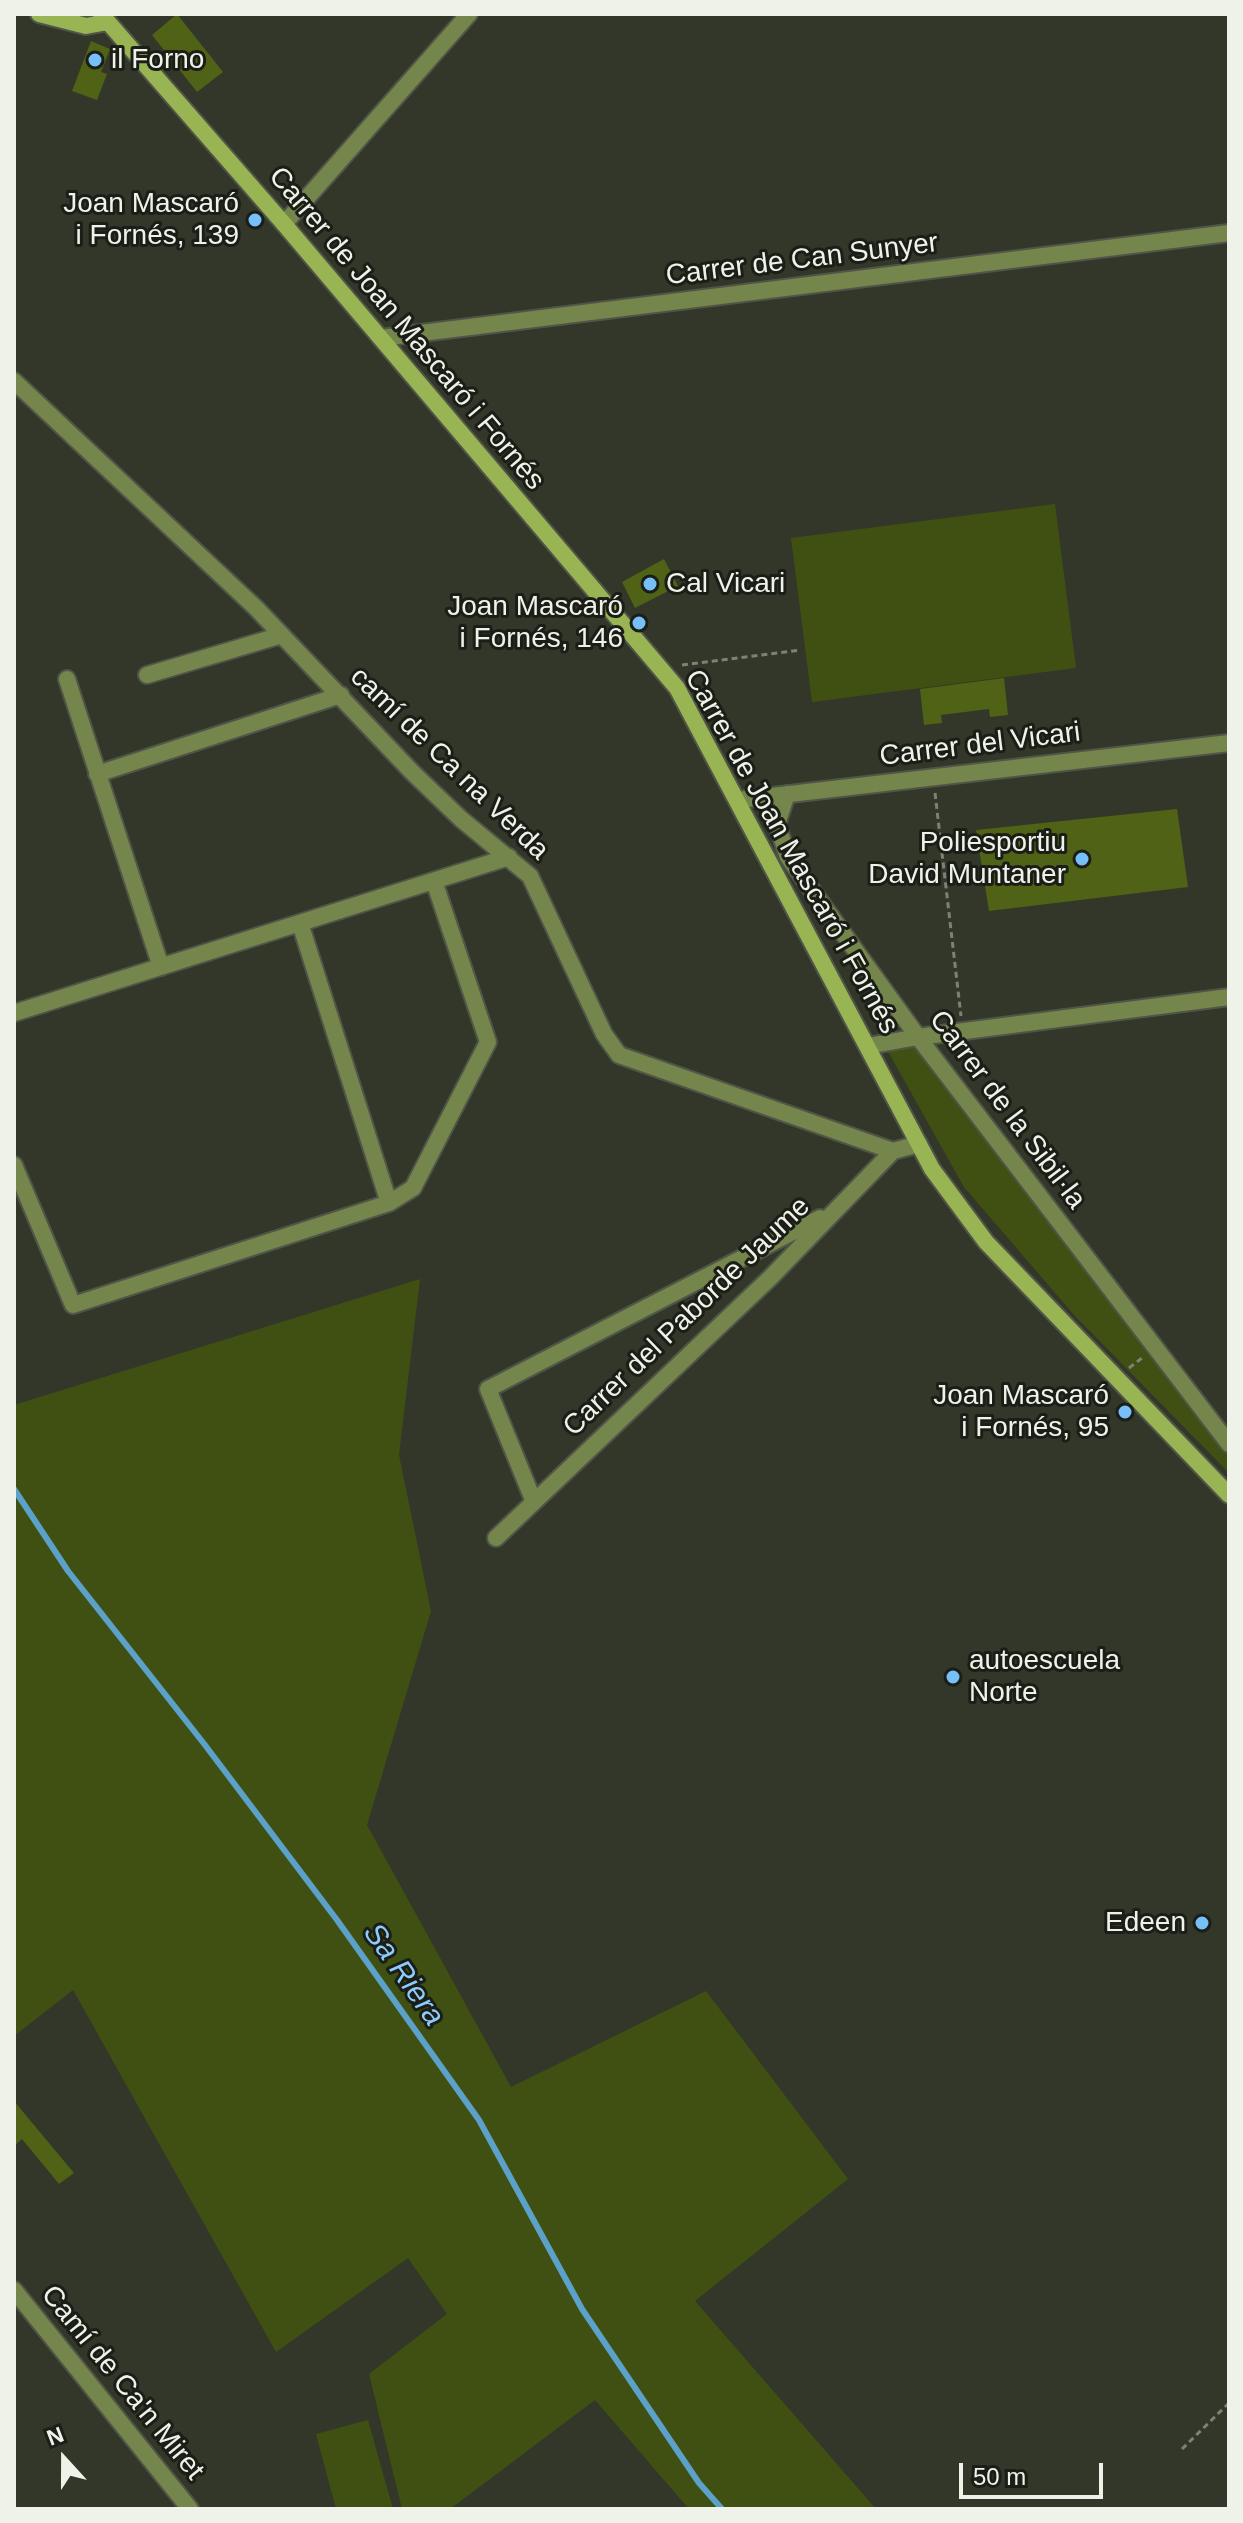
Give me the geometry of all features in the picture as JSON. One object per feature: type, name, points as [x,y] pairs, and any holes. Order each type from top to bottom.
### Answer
[{"type":"street","points":[[39,14],[86,26],[104,18]]},
{"type":"street","points":[[284,224],[469,14]]},
{"type":"street","name":"Carrer de Joan Mascaró i Fornés","points":[[104,18],[284,224],[677,688],[932,1169],[986,1242],[1229,1495]]},
{"type":"street","name":"Carrer de Can Sunyer","points":[[381,338],[1229,233]]},
{"type":"street","name":"camí de Ca na Verda","points":[[14,381],[102,461],[282,635],[412,772],[461,819],[530,876],[604,1034],[619,1055],[893,1151]]},
{"type":"street","points":[[147,675],[282,635]]},
{"type":"street","points":[[67,679],[161,967]]},
{"type":"street","points":[[97,774],[341,695]]},
{"type":"street","name":"Carrer del Vicari","points":[[738,800],[1229,743]]},
{"type":"street","name":"Carrer de la Sibil·la","points":[[787,794],[777,824],[788,857],[918,1037],[1229,1444]]},
{"type":"street","points":[[14,1013],[509,857]]},
{"type":"street","points":[[14,1165],[73,1305],[389,1203],[413,1188],[488,1042],[434,881]]},
{"type":"street","points":[[300,923],[389,1203]]},
{"type":"street","points":[[868,1046],[1229,997]]},
{"type":"street","name":"Carrer del Paborde Jaume","points":[[496,1538],[770,1278],[893,1151],[919,1144]]},
{"type":"street","points":[[534,1502],[488,1389],[832,1212]]},
{"type":"street","name":"Camí de Ca'n Miret","points":[[14,2290],[190,2509]]},
{"type":"path","points":[[660,668],[801,650]]},
{"type":"path","points":[[933,777],[963,1032]]},
{"type":"path","points":[[1117,1378],[1155,1348]]},
{"type":"path","points":[[1182,2449],[1229,2403]]},
{"type":"green space","points":[[1055,504],[1076,668],[812,702],[791,538]]},
{"type":"green space","points":[[917,1044],[1229,1454],[1229,1473],[1075,1316],[964,1187],[886,1048]]},
{"type":"green space","points":[[420,1279],[399,1455],[431,1611],[367,1825],[511,2087],[706,1991],[848,2179],[695,2301],[876,2509],[689,2509],[595,2400],[450,2509],[402,2509],[369,2374],[447,2314],[408,2258],[276,2352],[73,1990],[14,2036],[14,1405]]},
{"type":"green space","points":[[368,2420],[393,2509],[336,2509],[316,2434]]},
{"type":"building","points":[[177,14],[223,72],[197,92],[152,35]]},
{"type":"building","name":"il Forno","points":[[91,41],[110,49],[101,72],[107,74],[97,100],[72,91]]},
{"type":"building","name":"Cal Vicari","points":[[664,559],[678,586],[635,608],[622,582]]},
{"type":"building","points":[[1004,678],[1008,715],[990,717],[989,709],[941,715],[942,723],[924,725],[920,689]]},
{"type":"building","name":"Poliesportiu David Muntaner","points":[[1177,809],[1188,887],[989,911],[976,830]]},
{"type":"building","points":[[14,2101],[74,2173],[59,2184],[22,2139],[14,2146]]},
{"type":"waterway","name":"Sa Riera","points":[[14,1489],[68,1571],[337,1920],[479,2120],[582,2309],[699,2483],[722,2509]]},
{"type":"place","name":"il Forno","points":[[95,60]]},
{"type":"place","name":"Joan Mascaró i Fornés, 139","points":[[255,220]]},
{"type":"place","name":"Cal Vicari","points":[[650,584]]},
{"type":"place","name":"Joan Mascaró i Fornés, 146","points":[[639,623]]},
{"type":"place","name":"Poliesportiu David Muntaner","points":[[1082,859]]},
{"type":"place","name":"Joan Mascaró i Fornés, 95","points":[[1125,1412]]},
{"type":"place","name":"autoescuela Norte","points":[[953,1677]]},
{"type":"place","name":"Edeen","points":[[1202,1923]]}]
